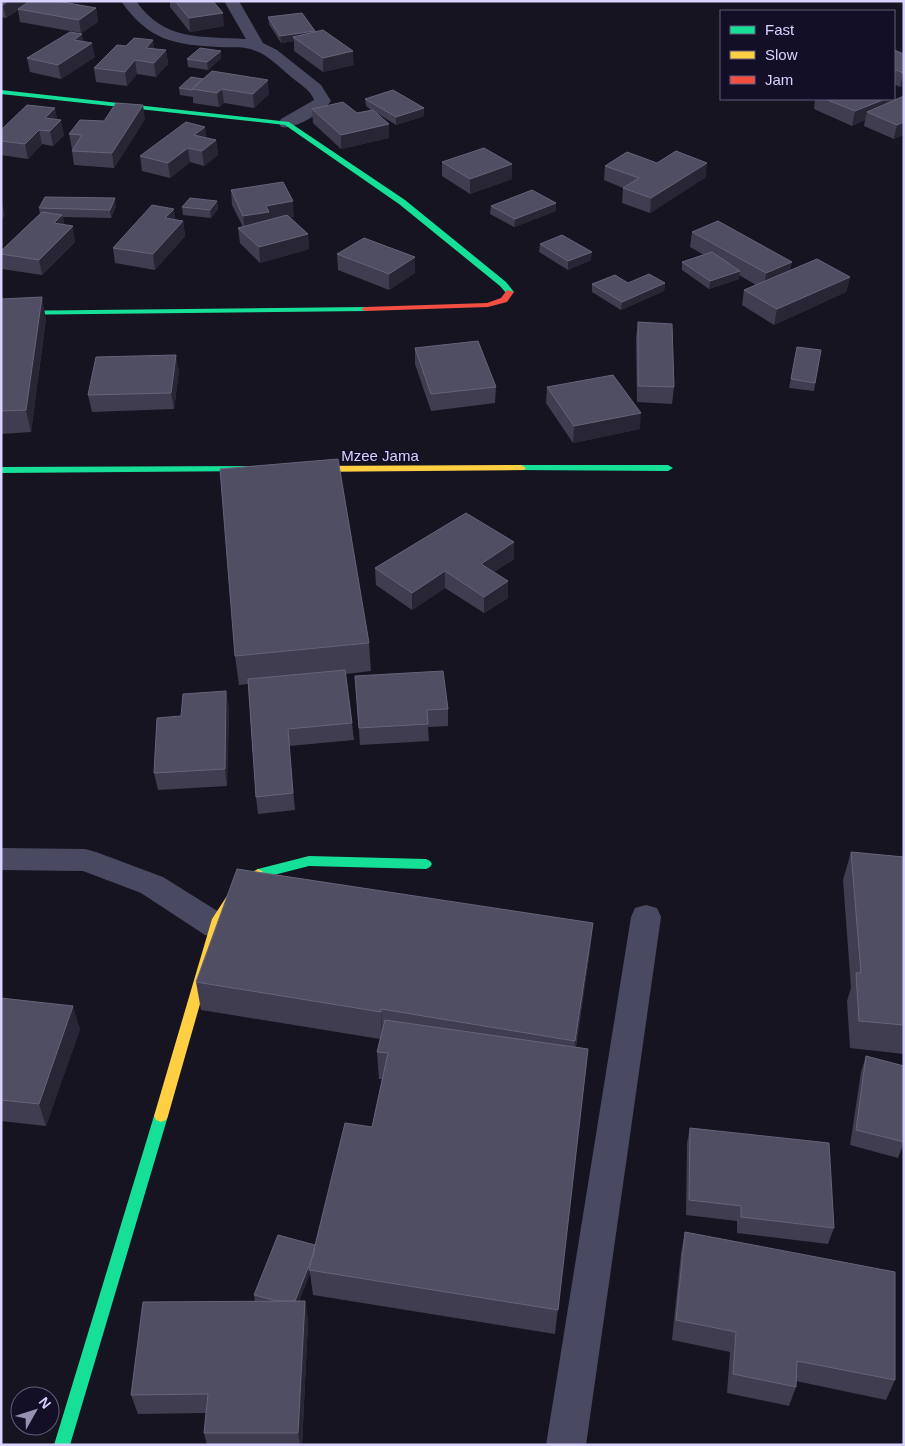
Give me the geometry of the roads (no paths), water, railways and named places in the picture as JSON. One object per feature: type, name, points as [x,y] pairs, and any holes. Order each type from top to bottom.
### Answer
[{"type":"street","points":[[128,1],[137,17],[171,36],[190,41],[257,45],[271,52],[321,95],[323,101],[320,105],[287,123]]},
{"type":"street","points":[[231,1],[257,45]]},
{"type":"street","points":[[1,92],[287,123],[402,202],[503,284],[510,292],[508,297],[500,303],[488,305],[382,309],[1,312]]},
{"type":"street","name":"Mzee Jama","points":[[292,469],[668,468]]},
{"type":"street","points":[[1,470],[272,469]]},
{"type":"street","points":[[1,858],[85,860],[152,885],[216,926]]},
{"type":"street","points":[[62,1445],[218,919],[238,888],[259,873],[309,861],[426,864]]},
{"type":"street","points":[[566,1445],[646,917]]}]
